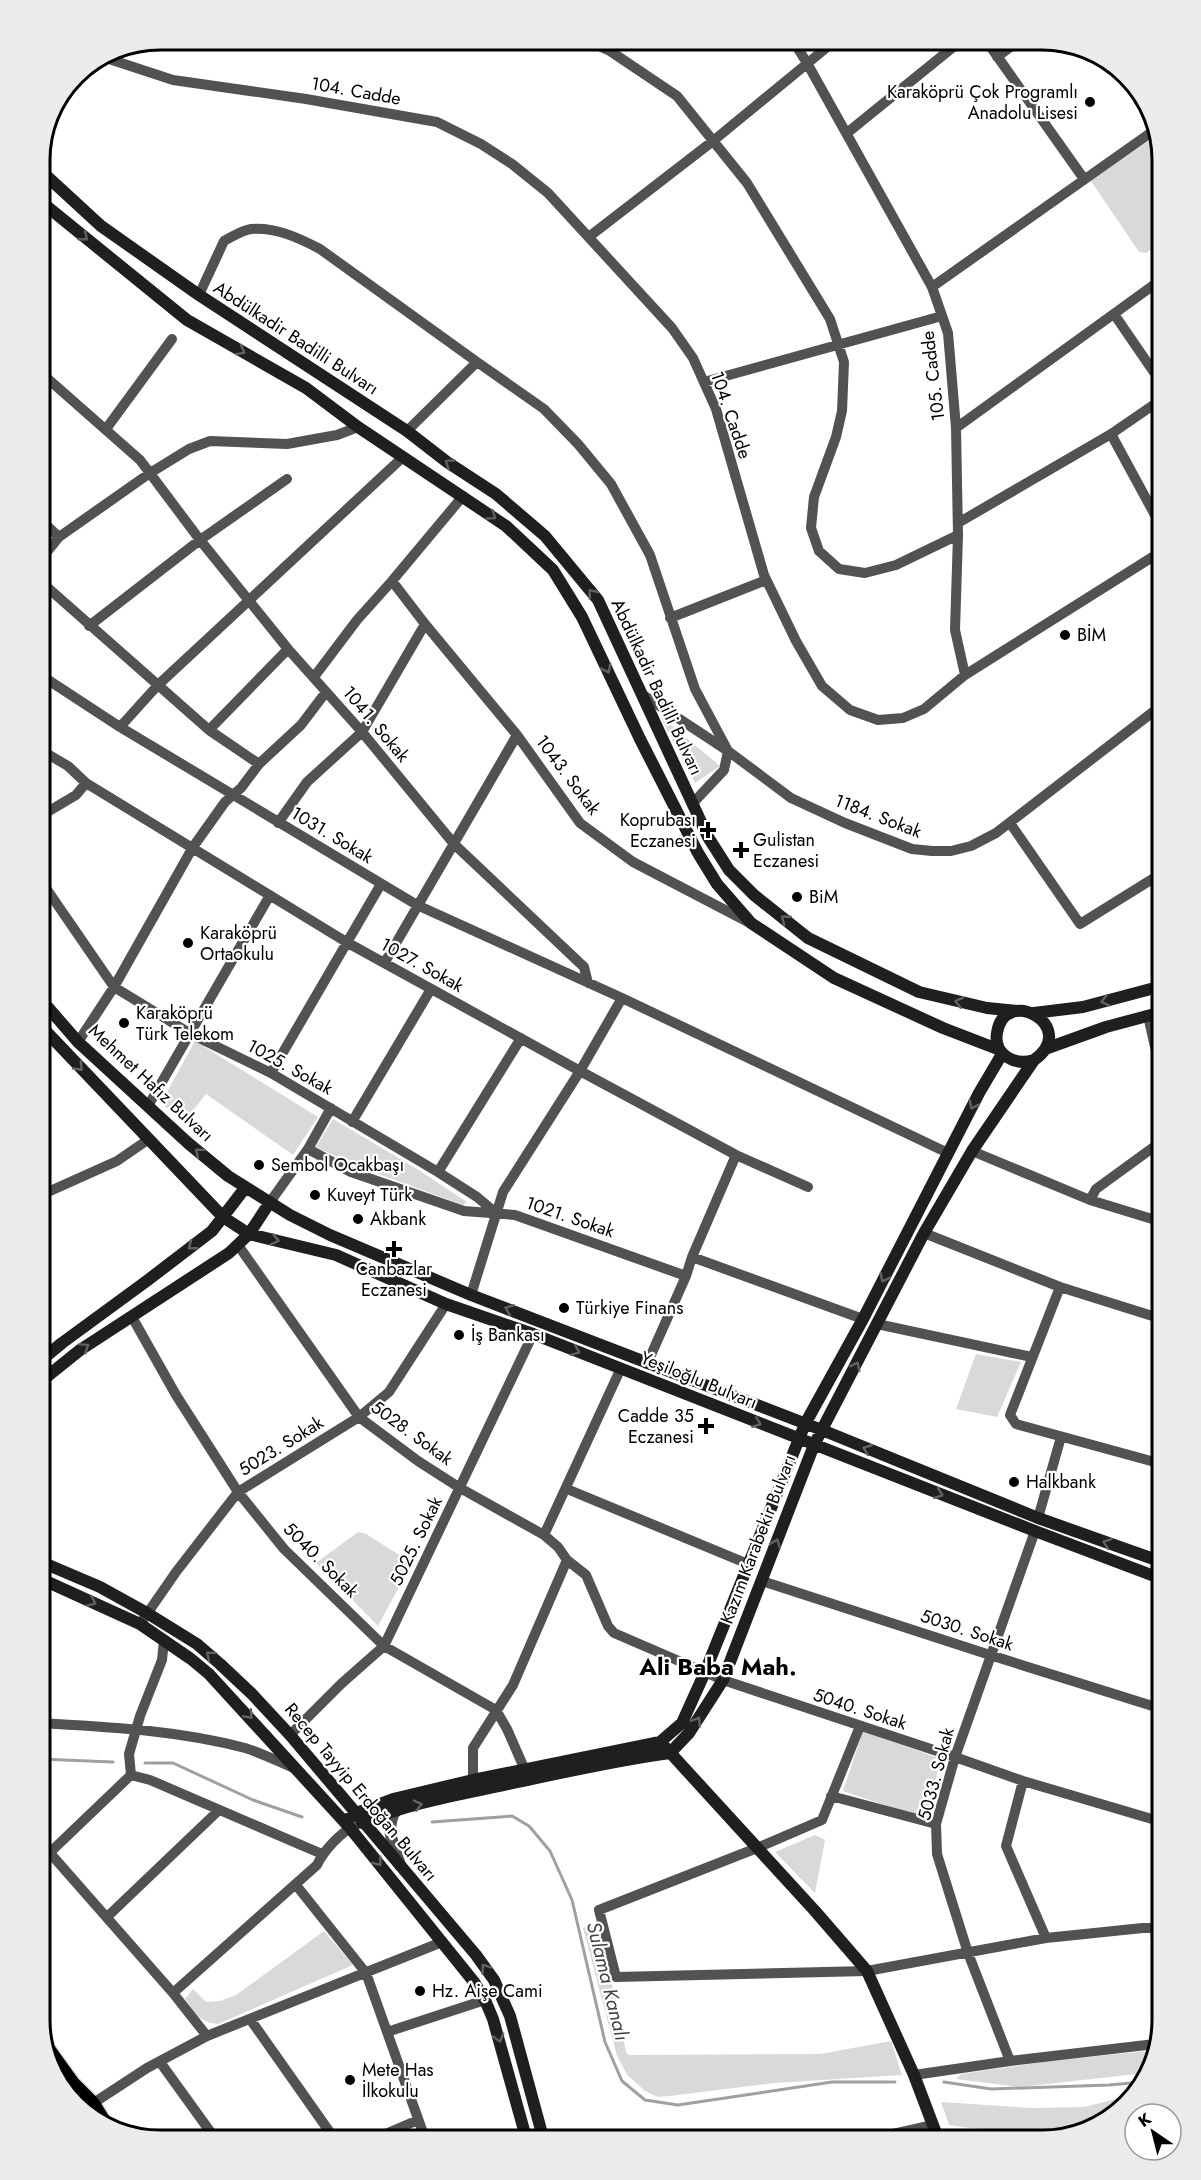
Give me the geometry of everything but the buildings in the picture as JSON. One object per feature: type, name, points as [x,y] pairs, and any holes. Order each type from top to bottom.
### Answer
[{"type":"highway","points":[[61,2068],[96,2110]]},
{"type":"main road","name":"Abdülkadir Badilli Bulvarı","points":[[50,179],[101,226],[199,295],[407,431],[447,462],[496,494],[545,536],[598,600],[708,837],[729,870],[754,895],[808,938],[919,992],[987,1008],[1017,1011]]},
{"type":"main road","name":"Abdülkadir Badilli Bulvarı","points":[[50,209],[187,320],[306,388],[358,427],[506,526],[553,570],[582,617],[698,852],[717,884],[751,923],[834,978],[1001,1052]]},
{"type":"main road","points":[[1034,1013],[1046,1024],[1048,1041],[1045,1049],[1034,1060],[1017,1062],[1001,1052],[996,1037],[998,1028],[1009,1014],[1017,1011],[1034,1013],[1083,1007],[1152,989]]},
{"type":"main road","name":"Mehmet Hafız Bulvarı","points":[[50,1010],[78,1042],[196,1149],[245,1188]]},
{"type":"main road","points":[[1045,1049],[1106,1027],[1152,1015]]},
{"type":"main road","name":"Mehmet Hafız Bulvarı","points":[[50,1042],[223,1216]]},
{"type":"main road","name":"Kazım Karabekir Bulvarı","points":[[359,1818],[660,1742],[682,1723],[806,1424],[1001,1052]]},
{"type":"main road","name":"Kazım Karabekir Bulvarı","points":[[347,1824],[393,1799],[473,1780],[527,1775],[670,1753],[689,1733],[723,1680],[814,1445],[876,1324],[924,1233],[972,1151],[1034,1060]]},
{"type":"main road","points":[[50,1353],[212,1231],[245,1188]]},
{"type":"main road","name":"Yeşiloğlu Bulvarı","points":[[245,1188],[290,1215],[330,1235],[471,1294],[822,1430],[1038,1518],[1152,1558]]},
{"type":"main road","points":[[50,1374],[81,1350],[229,1253],[249,1234],[270,1202]]},
{"type":"main road","name":"Yeşiloğlu Bulvarı","points":[[223,1216],[249,1234],[336,1255],[446,1304],[533,1334],[799,1440],[1152,1575]]},
{"type":"main road","points":[[50,1350],[62,1343]]},
{"type":"main road","name":"Recep Tayyip Erdoğan Bulvarı","points":[[50,1566],[100,1587],[196,1644],[252,1694],[290,1735],[476,1955],[494,1980],[510,2016],[541,2130]]},
{"type":"main road","name":"Recep Tayyip Erdoğan Bulvarı","points":[[50,1583],[140,1624],[209,1674],[347,1824],[442,1942],[485,2000],[493,2019],[524,2130]]},
{"type":"main road","points":[[660,1742],[867,1971],[914,2075],[935,2130]]},
{"type":"street","points":[[608,50],[677,96],[753,193],[830,319],[844,362],[842,411],[836,437],[814,497],[811,528],[819,551],[839,570],[865,573],[896,565],[958,535]]},
{"type":"street","name":"105. Cadde","points":[[799,50],[932,287],[948,333],[956,428],[958,535],[955,630],[965,675]]},
{"type":"street","points":[[590,236],[713,141],[823,50]]},
{"type":"street","points":[[847,134],[950,50]]},
{"type":"street","points":[[992,50],[1084,179]]},
{"type":"street","points":[[997,57],[1006,50]]},
{"type":"street","name":"104. Cadde","points":[[113,60],[173,80],[306,99],[437,122],[463,133],[512,164],[548,193],[590,236],[672,328],[693,358],[716,409],[766,580],[796,641],[822,686],[850,710],[878,720],[903,717],[924,709],[965,675],[1152,557]]},
{"type":"street","points":[[932,287],[1148,134]]},
{"type":"street","points":[[199,295],[224,241],[250,229],[277,231],[298,237],[320,249],[544,409],[578,444],[611,484],[650,555],[695,689],[728,751],[724,770],[692,804]]},
{"type":"street","points":[[956,428],[1152,286]]},
{"type":"street","points":[[1114,314],[1152,369]]},
{"type":"street","points":[[704,382],[942,316]]},
{"type":"street","points":[[106,429],[172,339]]},
{"type":"street","points":[[407,431],[477,362]]},
{"type":"street","name":"1041. Sokak","points":[[50,381],[140,460],[200,540],[288,649],[362,732],[454,844],[584,967],[588,983]]},
{"type":"street","points":[[958,523],[1111,434],[1152,406]]},
{"type":"street","points":[[50,548],[59,537],[150,473],[189,449],[210,441],[286,444],[337,435],[358,427]]},
{"type":"street","points":[[1111,434],[1152,510]]},
{"type":"street","points":[[120,727],[158,685],[404,457]]},
{"type":"street","points":[[89,626],[200,540],[287,479]]},
{"type":"street","points":[[314,677],[357,620],[463,496]]},
{"type":"street","points":[[50,528],[59,537]]},
{"type":"street","points":[[670,618],[766,580]]},
{"type":"street","name":"1043. Sokak","points":[[392,581],[424,624],[517,735],[580,823],[633,862],[751,923]]},
{"type":"street","points":[[50,590],[209,730],[259,764]]},
{"type":"street","points":[[278,823],[307,782],[362,732],[424,624]]},
{"type":"street","points":[[209,730],[288,649]]},
{"type":"street","name":"1031. Sokak","points":[[50,681],[120,727],[417,906],[622,998],[948,1153]]},
{"type":"street","points":[[78,1042],[114,987],[193,847],[225,802],[259,764],[301,725],[326,692]]},
{"type":"street","name":"1184. Sokak","points":[[643,695],[728,751],[791,798],[845,823],[912,849],[932,851],[951,851],[971,846],[996,833],[1152,713]]},
{"type":"street","points":[[385,962],[517,735]]},
{"type":"street","name":"1027. Sokak","points":[[50,755],[68,766],[86,783],[348,943],[736,1155],[808,1187]]},
{"type":"street","points":[[50,810],[76,795],[86,783]]},
{"type":"street","points":[[1010,823],[1080,924],[1152,879]]},
{"type":"street","points":[[272,1073],[381,884]]},
{"type":"street","name":"1025. Sokak","points":[[50,894],[114,987],[191,1034],[272,1073],[438,1172],[477,1197],[496,1213]]},
{"type":"street","points":[[148,1106],[270,895]]},
{"type":"street","points":[[352,1122],[431,989]]},
{"type":"street","points":[[471,1294],[503,1192],[580,1071],[622,998]]},
{"type":"street","points":[[1148,1016],[1152,1034]]},
{"type":"street","points":[[438,1172],[521,1038]]},
{"type":"street","points":[[270,1202],[308,1149],[331,1108]]},
{"type":"street","points":[[50,1191],[117,1161],[149,1139]]},
{"type":"street","points":[[1090,1200],[1096,1188],[1152,1148]]},
{"type":"street","name":"1021. Sokak","points":[[308,1149],[351,1172],[464,1211],[515,1215],[686,1276]]},
{"type":"street","points":[[972,1151],[1090,1200],[1152,1219]]},
{"type":"street","points":[[647,1364],[736,1155]]},
{"type":"street","points":[[924,1233],[1060,1287],[1152,1316]]},
{"type":"street","name":"5028. Sokak","points":[[238,1245],[359,1417],[418,1461],[460,1488],[544,1535],[567,1560],[586,1575]]},
{"type":"street","points":[[692,1257],[863,1319]]},
{"type":"street","points":[[1060,1287],[1010,1414],[1016,1424],[1152,1461]]},
{"type":"street","name":"5023. Sokak","points":[[140,1624],[237,1492],[359,1417],[389,1392],[446,1304]]},
{"type":"street","name":"5040. Sokak","points":[[132,1317],[176,1395],[237,1492],[284,1549],[384,1646],[496,1710]]},
{"type":"street","points":[[876,1324],[1032,1357]]},
{"type":"street","name":"5025. Sokak","points":[[290,1735],[341,1684],[384,1646],[533,1334]]},
{"type":"street","points":[[544,1535],[621,1368]]},
{"type":"street","points":[[1038,1518],[1062,1437]]},
{"type":"street","points":[[567,1489],[748,1564]]},
{"type":"street","name":"5033. Sokak","points":[[1010,2061],[968,1953],[938,1854],[936,1824],[955,1756],[1035,1531]]},
{"type":"street","points":[[473,1780],[473,1748],[513,1685],[567,1560]]},
{"type":"street","name":"5040. Sokak","points":[[586,1575],[608,1626],[614,1633],[723,1680],[955,1756],[1023,1781],[1152,1819]]},
{"type":"street","name":"5030. Sokak","points":[[762,1581],[1152,1706]]},
{"type":"street","points":[[131,1775],[129,1754],[162,1660],[164,1640]]},
{"type":"street","points":[[496,1710],[527,1775]]},
{"type":"street","points":[[50,1724],[137,1729],[182,1735],[246,1748],[299,1770]]},
{"type":"street","points":[[860,1726],[822,1820],[599,1910],[616,1977],[867,1971],[1046,1938],[1152,1927]]},
{"type":"street","points":[[131,1775],[150,1780],[322,1854]]},
{"type":"street","points":[[131,1775],[50,1853],[173,1993],[207,2036]]},
{"type":"street","points":[[1023,1781],[1006,1846],[1046,1938]]},
{"type":"street","points":[[831,1796],[936,1824]]},
{"type":"street","points":[[107,1917],[218,1810]]},
{"type":"street","points":[[396,1810],[392,1815],[390,1829],[400,1866]]},
{"type":"street","points":[[173,1993],[317,1866],[322,1854],[347,1824]]},
{"type":"street","points":[[296,1885],[366,1973],[422,2130]]},
{"type":"street","points":[[92,2104],[147,2068],[207,2036],[442,1942]]},
{"type":"street","points":[[387,2032],[485,2000]]},
{"type":"street","points":[[250,2019],[328,2130]]},
{"type":"street","points":[[914,2075],[1149,2045]]},
{"type":"street","points":[[159,2062],[209,2130]]},
{"type":"street","points":[[395,2130],[418,2120]]},
{"type":"shaded area","points":[[1149,140],[1152,160],[1152,248],[1146,253],[1139,252],[1091,181]]},
{"type":"shaded area","points":[[660,716],[720,766],[695,783]]},
{"type":"shaded area","points":[[195,1041],[318,1117],[293,1155],[206,1094],[184,1122],[161,1103]]},
{"type":"shaded area","points":[[333,1119],[467,1202],[463,1205],[354,1165],[316,1147]]},
{"type":"shaded area","points":[[976,1354],[1021,1362],[997,1417],[956,1409]]},
{"type":"shaded area","points":[[358,1532],[366,1534],[409,1561],[400,1585],[378,1626],[316,1563]]},
{"type":"shaded area","points":[[863,1731],[941,1759],[925,1819],[843,1791]]},
{"type":"shaded area","points":[[815,1835],[825,1840],[815,1893],[775,1852]]},
{"type":"shaded area","points":[[594,1923],[613,1988],[626,2052],[629,2055],[820,2054],[891,2041],[902,2075],[775,2083],[658,2097],[645,2091],[628,2076],[617,2056],[583,1928]]},
{"type":"shaded area","points":[[324,1931],[353,1965],[218,2024],[202,2019],[185,1999],[193,1989],[206,2002],[220,2001],[236,1995]]},
{"type":"shaded area","points":[[1147,2051],[1137,2074],[1020,2087],[956,2079],[961,2074],[1043,2062]]},
{"type":"shaded area","points":[[1119,2098],[1096,2116],[1077,2125],[1056,2130],[985,2130],[949,2125],[941,2102],[1032,2108],[1084,2107]]},
{"type":"waterway","name":"Sulama Kanalı","points":[[50,1759],[113,1762]]},
{"type":"waterway","name":"Sulama Kanalı","points":[[145,1763],[173,1763],[253,1800],[302,1817]]},
{"type":"waterway","name":"Sulama Kanalı","points":[[432,1822],[512,1816],[529,1826],[550,1851],[572,1900],[605,2042],[622,2081],[645,2100],[678,2105],[832,2082],[895,2082]]},
{"type":"waterway","name":"Sulama Kanalı","points":[[944,2082],[991,2089],[1132,2083]]},
{"type":"place","name":"Karaköprü Çok Programlı Anadolu Lisesi","points":[[1090,102]]},
{"type":"place","name":"BİM","points":[[1065,635]]},
{"type":"place","name":"Koprubası Eczanesi","points":[[708,830]]},
{"type":"place","name":"Gulistan Eczanesi","points":[[741,850]]},
{"type":"place","name":"BiM","points":[[797,897]]},
{"type":"place","name":"Karaköprü Ortaokulu","points":[[188,943]]},
{"type":"place","name":"Karaköprü Türk Telekom","points":[[124,1023]]},
{"type":"place","name":"Sembol Ocakbaşı","points":[[259,1165]]},
{"type":"place","name":"Kuveyt Türk","points":[[315,1195]]},
{"type":"place","name":"Akbank","points":[[358,1219]]},
{"type":"place","name":"Canbazlar Eczanesi","points":[[394,1249]]},
{"type":"place","name":"Türkiye Finans","points":[[564,1308]]},
{"type":"place","name":"İş Bankası","points":[[459,1335]]},
{"type":"place","name":"Cadde 35 Eczanesi","points":[[706,1426]]},
{"type":"place","name":"Halkbank","points":[[1014,1482]]},
{"type":"place","name":"Hz. Aişe Cami","points":[[420,1991]]},
{"type":"place","name":"Mete Has İlkokulu","points":[[350,2080]]},
{"type":"district","name":"Ali Baba Mah.","points":[[718,1667]]}]
